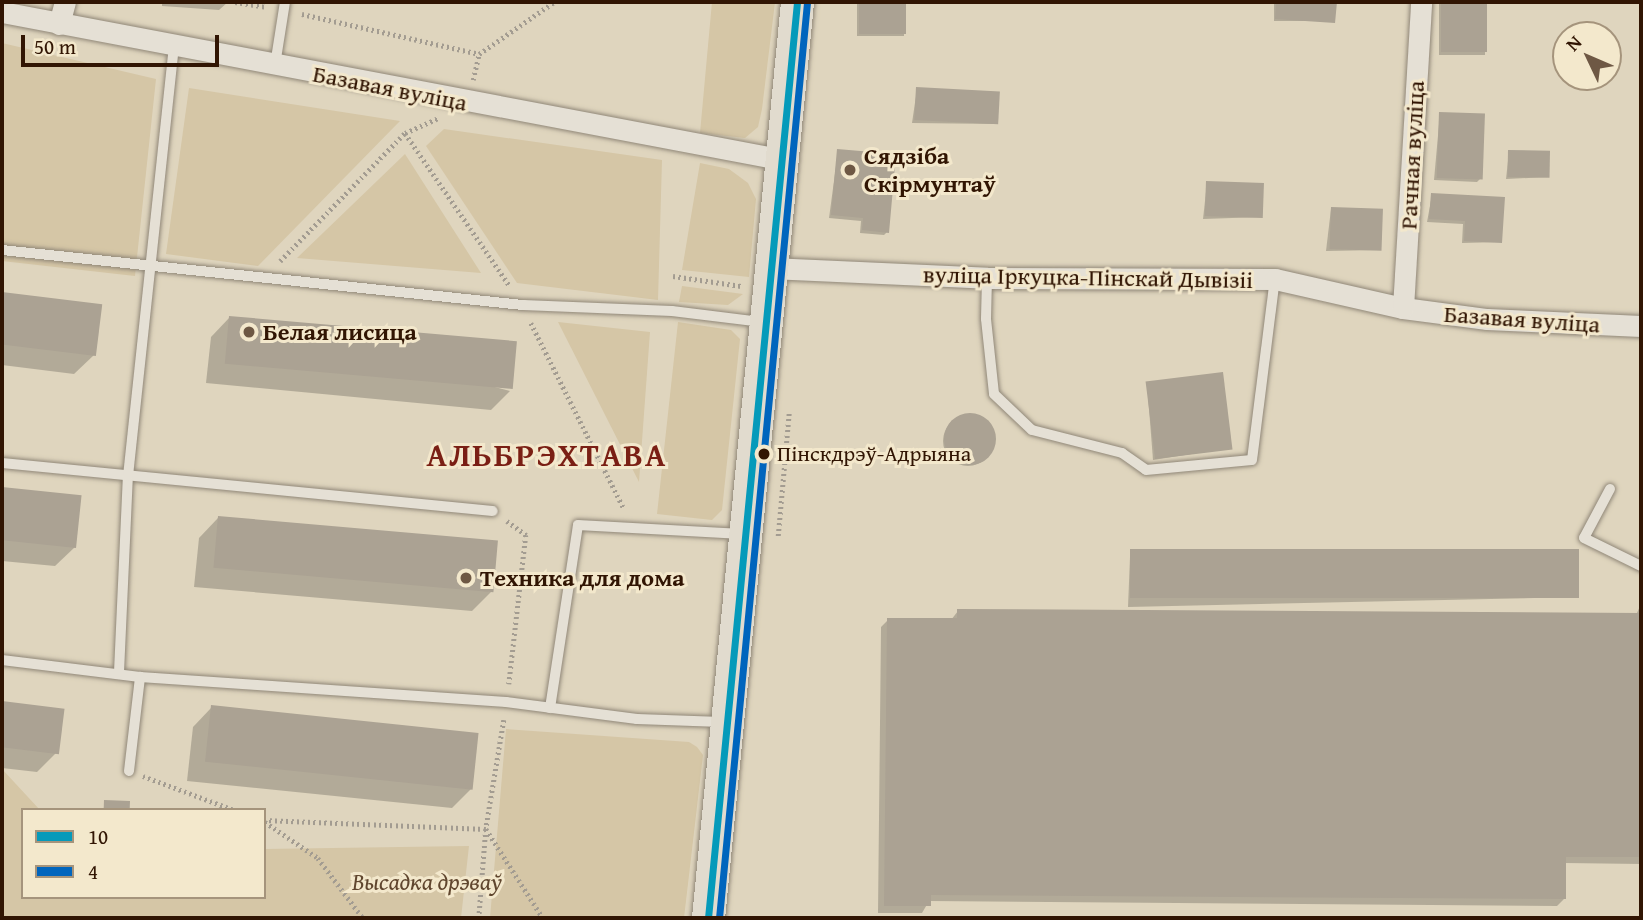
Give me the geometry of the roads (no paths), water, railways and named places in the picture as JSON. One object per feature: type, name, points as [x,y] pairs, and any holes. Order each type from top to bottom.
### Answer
[{"type":"main road","points":[[708,918],[729,722],[742,534],[764,323],[759,278],[779,159],[797,2]]},
{"type":"street","points":[[59,24],[65,2]]},
{"type":"street","name":"Рачная вуліца","points":[[1403,308],[1421,2]]},
{"type":"street","name":"Базавая вуліца","points":[[2,12],[468,103],[779,159]]},
{"type":"street","name":"вуліца Іркуцка-Пінскай Дывізіі","points":[[759,278],[1275,279],[1403,308]]},
{"type":"street","name":"Базавая вуліца","points":[[1403,308],[1487,318],[1641,326]]},
{"type":"lane","points":[[275,65],[284,6]]},
{"type":"lane","points":[[119,673],[128,476],[174,46]]},
{"type":"lane","points":[[2,250],[523,305],[672,311],[764,323]]},
{"type":"lane","points":[[987,278],[986,319],[994,394],[1032,430],[1122,453],[1146,470],[1252,460],[1275,279]]},
{"type":"lane","points":[[2,463],[493,511]]},
{"type":"lane","points":[[1610,489],[1584,538],[1641,566]]},
{"type":"lane","points":[[550,708],[578,525],[742,534]]},
{"type":"lane","points":[[2,660],[140,677],[550,708],[637,719],[729,722]]},
{"type":"lane","points":[[129,771],[140,677]]},
{"type":"place","name":"Сядзіба Скірмунтаў","points":[[850,170]]},
{"type":"place","name":"Белая лисица","points":[[249,332]]},
{"type":"place","name":"Пінскдрэў-Адрыяна","points":[[764,454]]},
{"type":"place","name":"Техника для дома","points":[[466,578]]},
{"type":"district","name":"АЛЬБРЭХТАВА","points":[[547,455]]},
{"type":"park label","name":"Высадка дрэваў","points":[[427,882]]}]
